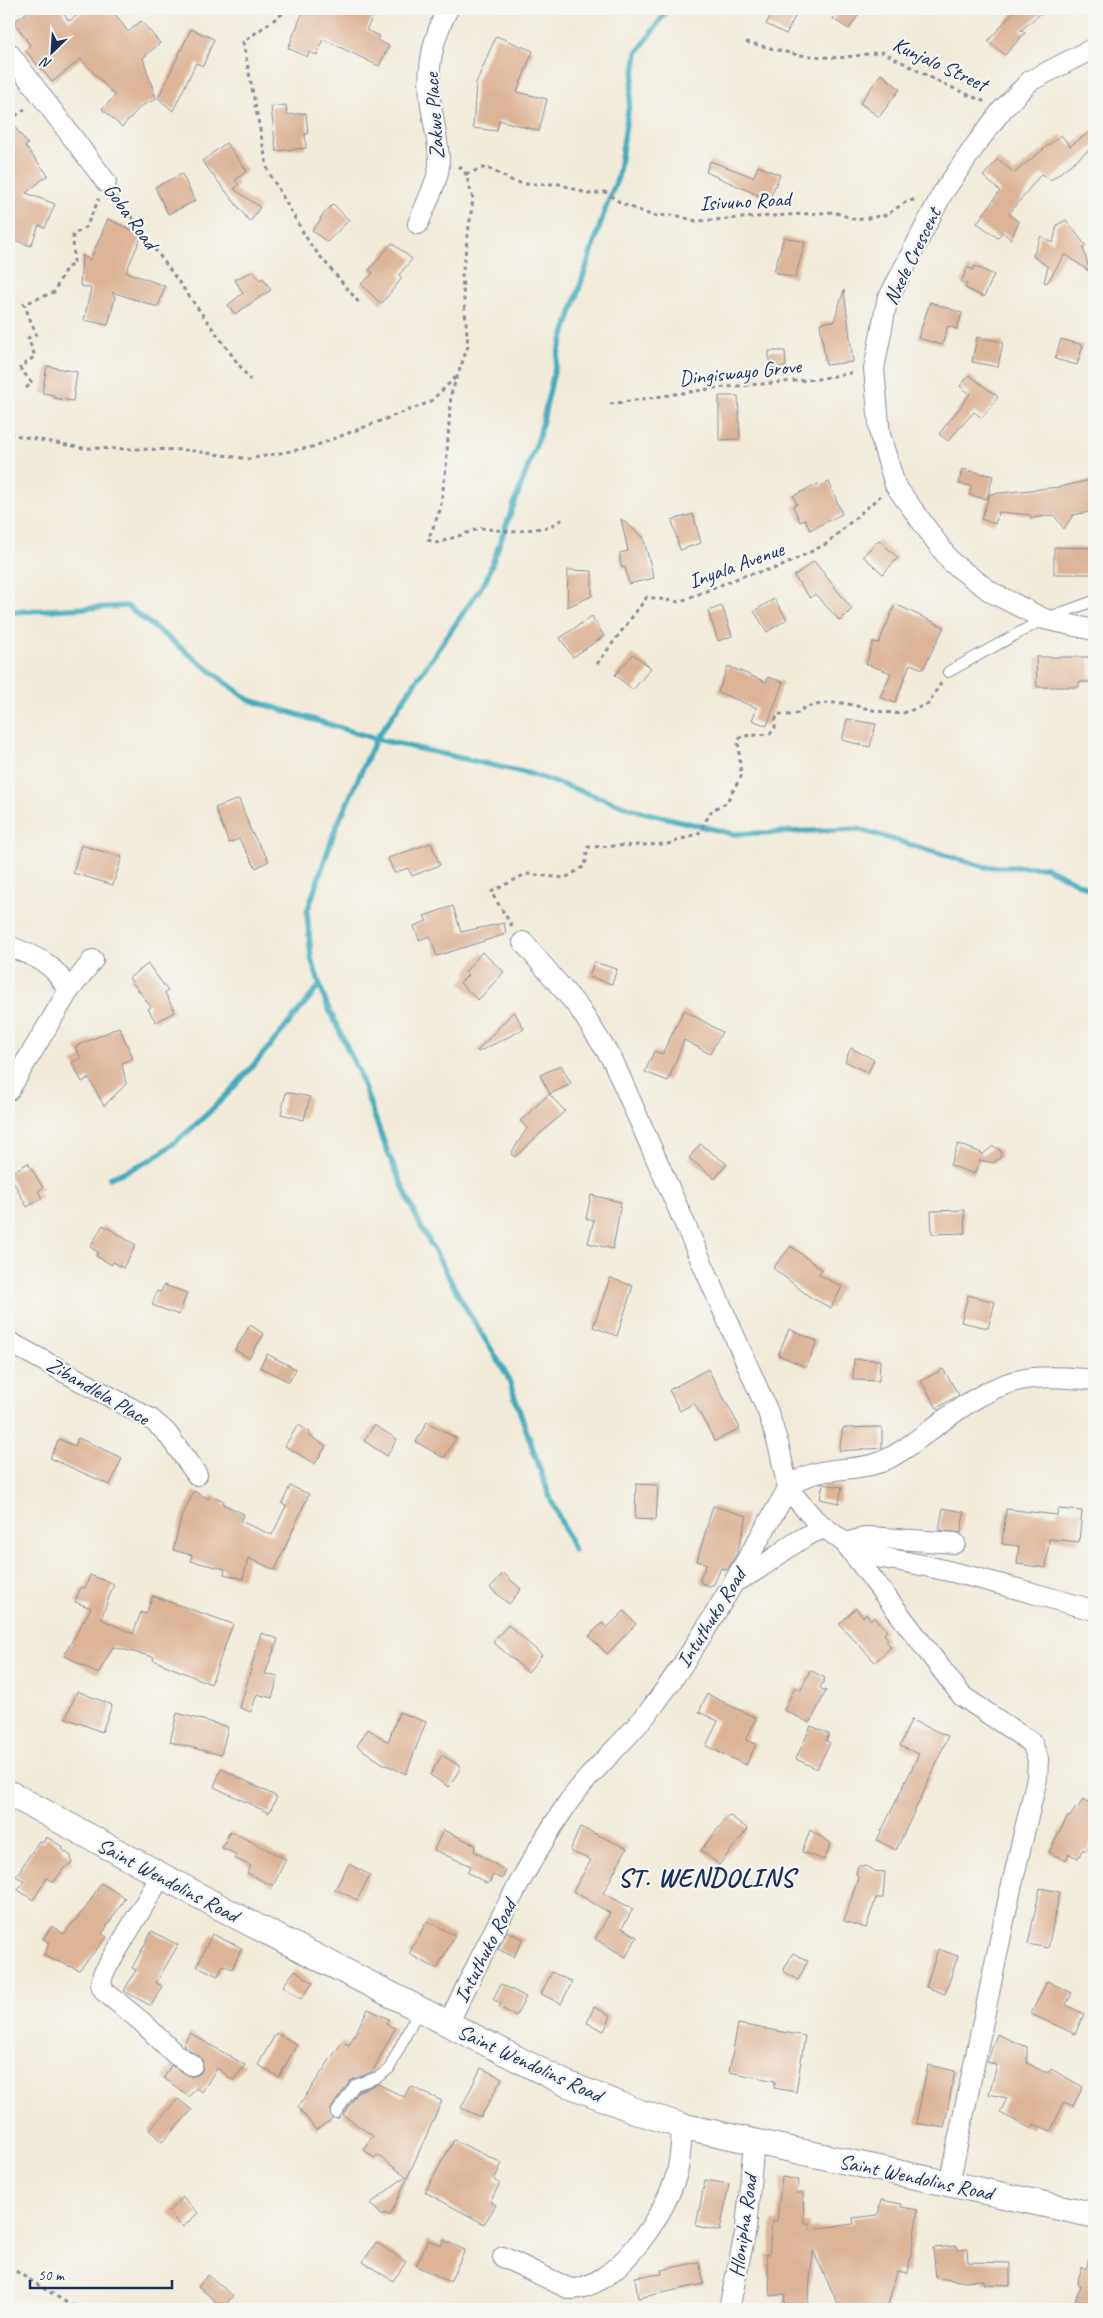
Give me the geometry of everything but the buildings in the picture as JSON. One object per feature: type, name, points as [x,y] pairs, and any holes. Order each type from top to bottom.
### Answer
[{"type":"street","name":"Zakwe Place","points":[[418,224],[439,168],[438,147],[430,98],[429,69],[436,31],[448,9]]},
{"type":"street","name":"Nxele Crescent","points":[[1094,48],[1030,82],[1002,110],[942,194],[887,301],[874,369],[880,435],[894,485],[951,562],[991,592],[1044,619],[1094,630]]},
{"type":"street","name":"Goba Road","points":[[9,54],[106,182]]},
{"type":"street","points":[[523,942],[579,1008],[613,1061],[768,1412],[779,1447],[788,1489],[804,1510],[850,1548],[962,1696],[1028,1740],[1035,1748],[1038,1759],[1037,1778],[1009,1897],[949,2184]]},
{"type":"street","points":[[9,946],[42,960],[62,978],[68,992]]},
{"type":"street","points":[[9,1090],[68,992],[93,960]]},
{"type":"street","name":"Zibandlela Place","points":[[9,1342],[151,1419],[166,1432],[197,1475]]},
{"type":"street","name":"Intuthuko Road","points":[[448,2024],[509,1901],[535,1854],[568,1802],[653,1706],[735,1581],[788,1489],[797,1480],[812,1473],[862,1467],[892,1457],[963,1407],[1000,1386],[1031,1378],[1094,1380]]},
{"type":"street","points":[[735,1581],[756,1572],[806,1535],[826,1528]]},
{"type":"street","points":[[850,1548],[869,1537],[955,1543]]},
{"type":"street","points":[[850,1548],[944,1570],[1094,1610]]},
{"type":"street","name":"Saint Wendolins Road","points":[[10,1796],[419,2010],[565,2083],[636,2111],[682,2126],[1094,2214]]},
{"type":"street","points":[[161,1876],[103,1974],[101,1985],[105,1992],[142,2022],[169,2049],[192,2065]]},
{"type":"street","points":[[504,2256],[563,2288],[580,2289],[604,2279],[627,2258],[650,2227],[666,2199],[679,2166],[682,2126]]},
{"type":"street","name":"Hlonipha Road","points":[[729,2309],[746,2229],[754,2142]]},
{"type":"lane","points":[[948,672],[1044,619],[1094,601]]},
{"type":"lane","points":[[336,2113],[355,2085],[378,2077],[389,2069],[419,2010]]},
{"type":"path","points":[[289,9],[243,42],[268,170],[310,244],[360,304]]},
{"type":"path","name":"Kunjalo Street","points":[[746,42],[798,55],[839,58],[883,52],[941,83],[1002,110]]},
{"type":"path","points":[[438,147],[466,174],[473,199],[462,276],[468,346],[451,394],[446,468],[440,510],[428,540],[438,543],[481,528],[512,532],[548,527],[565,518]]},
{"type":"path","name":"Isivuno Road","points":[[466,174],[486,168],[513,181],[524,184],[559,184],[589,194],[606,192],[621,203],[653,216],[675,214],[696,221],[834,212],[856,220],[886,215],[906,202],[942,194]]},
{"type":"path","points":[[26,388],[32,383],[20,368],[34,356],[28,338],[36,334],[24,304],[54,292],[66,268],[74,264],[73,235],[88,225],[106,182]]},
{"type":"path","name":"Goba Road","points":[[106,182],[250,380]]},
{"type":"path","name":"Dingiswayo Grove","points":[[610,404],[715,388],[818,379],[874,369]]},
{"type":"path","points":[[9,434],[83,448],[187,450],[249,459],[312,447],[430,402],[458,376]]},
{"type":"path","name":"Inyala Avenue","points":[[597,664],[646,597],[679,602],[743,576],[780,567],[826,544],[894,485]]},
{"type":"path","points":[[523,942],[491,892],[526,874],[565,878],[585,866],[588,847],[668,844],[698,833],[712,810],[726,803],[741,777],[738,741],[742,736],[770,734],[775,728],[778,714],[790,715],[798,713],[805,707],[827,702],[844,703],[877,711],[901,714],[928,704],[948,672]]},
{"type":"path","points":[[9,2267],[77,2309]]},
{"type":"waterway","points":[[574,1550],[549,1495],[507,1375],[463,1303],[417,1219],[387,1151],[357,1068],[326,1003],[311,958],[307,912],[335,830],[376,739],[486,580],[539,437],[559,350],[605,210],[618,177],[637,53],[668,9]]},
{"type":"waterway","points":[[9,612],[127,606],[247,699],[376,739],[531,774],[639,811],[733,834],[858,829],[985,867],[1045,867],[1094,891]]},
{"type":"waterway","points":[[110,1178],[153,1159],[203,1118],[244,1076],[320,985]]},
{"type":"district","name":"ST. WENDOLINS","points":[[706,1877]]}]
